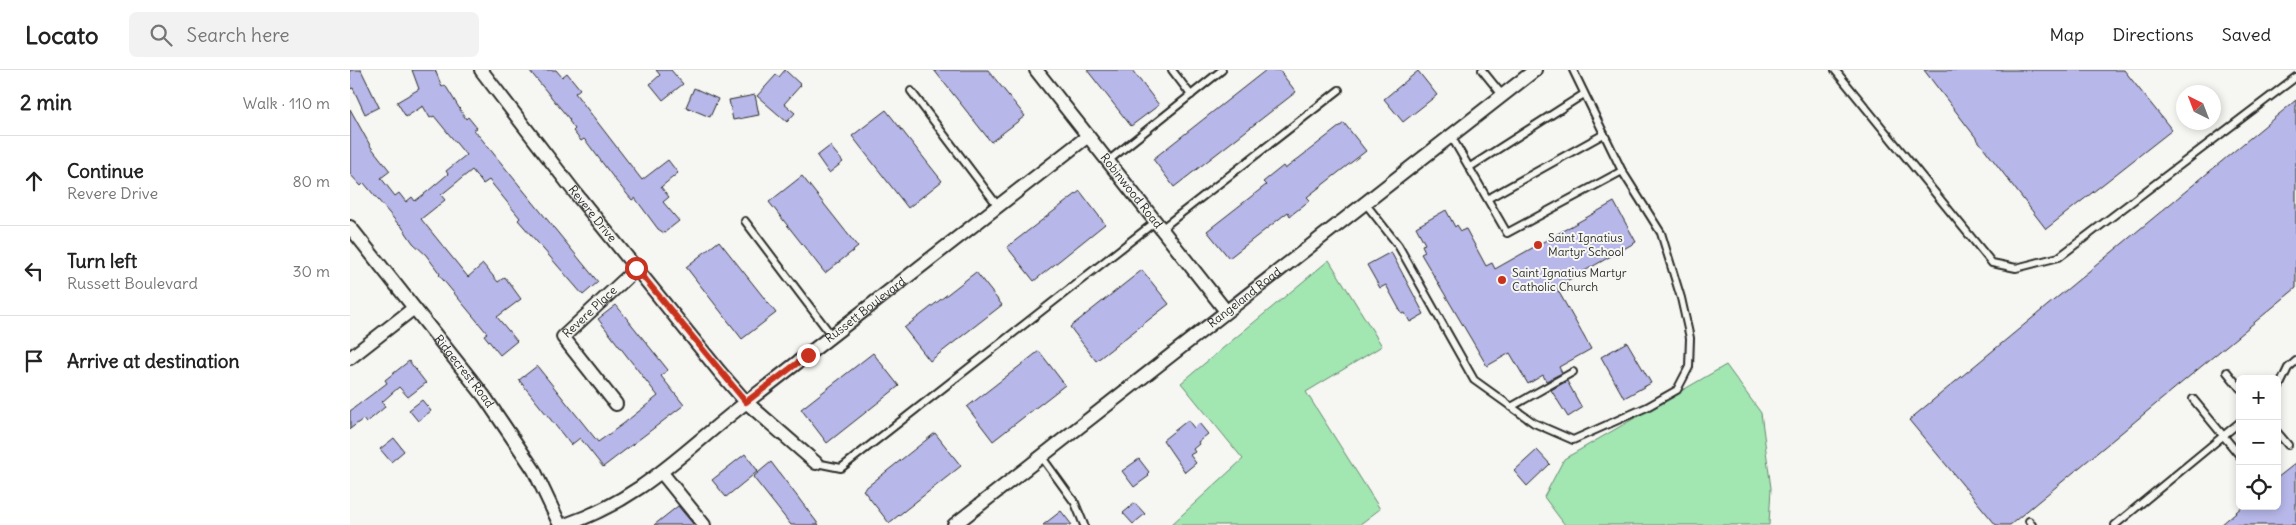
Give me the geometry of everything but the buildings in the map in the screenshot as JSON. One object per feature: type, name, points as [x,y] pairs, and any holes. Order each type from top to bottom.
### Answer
[{"type":"street","name":"Revere Drive","points":[[481,70],[636,268],[746,402],[816,462]]},
{"type":"street","name":"Robinwood Road","points":[[1036,70],[1226,311]]},
{"type":"street","name":"Rangeland Road","points":[[954,525],[1536,70]]},
{"type":"street","name":"Russett Boulevard","points":[[565,525],[613,506],[662,474],[746,402],[1088,136]]},
{"type":"street","name":"Ridgecrest Road","points":[[350,227],[484,396],[519,444],[549,499],[560,525]]},
{"type":"street","name":"Revere Place","points":[[616,404],[563,338],[636,268]]},
{"type":"street","points":[[350,358],[414,308]]},
{"type":"street","points":[[662,474],[704,525]]},
{"type":"lane","points":[[1172,70],[1191,95]]},
{"type":"lane","points":[[1108,161],[1222,70]]},
{"type":"lane","points":[[1482,70],[1502,96]]},
{"type":"lane","points":[[1365,203],[1398,245],[1474,380],[1534,423],[1573,440],[1647,407],[1676,390],[1689,367],[1690,338],[1681,298],[1661,233],[1622,171],[1573,70]]},
{"type":"lane","points":[[1835,70],[1992,263],[2016,268],[2059,257],[2296,76]]},
{"type":"lane","points":[[816,462],[841,468],[1340,90]]},
{"type":"lane","points":[[911,91],[998,206]]},
{"type":"lane","points":[[1470,167],[1584,94]]},
{"type":"lane","points":[[1489,198],[1604,134]]},
{"type":"lane","points":[[1451,136],[1489,198],[1507,233],[1622,171]]},
{"type":"lane","points":[[745,221],[832,336]]},
{"type":"lane","points":[[2281,383],[2288,368],[2296,361]]},
{"type":"lane","points":[[1511,407],[1573,372]]},
{"type":"lane","points":[[2226,372],[2236,383]]},
{"type":"lane","points":[[2193,399],[2236,451]]},
{"type":"lane","points":[[2116,525],[2236,425]]},
{"type":"lane","points":[[2281,437],[2288,445]]},
{"type":"lane","points":[[1041,456],[1075,503],[1084,525]]},
{"type":"green space","points":[[1329,260],[1382,346],[1306,392],[1380,509],[1359,525],[1171,525],[1243,459],[1181,383]]},
{"type":"green space","points":[[1726,365],[1761,413],[1771,488],[1769,525],[1565,525],[1544,497],[1564,459]]},
{"type":"place","name":"Saint Ignatius Martyr School","points":[[1538,245]]},
{"type":"place","name":"Saint Ignatius Martyr Catholic Church","points":[[1502,280]]},
{"type":"route","points":[[636,268],[746,402],[808,355]]}]
